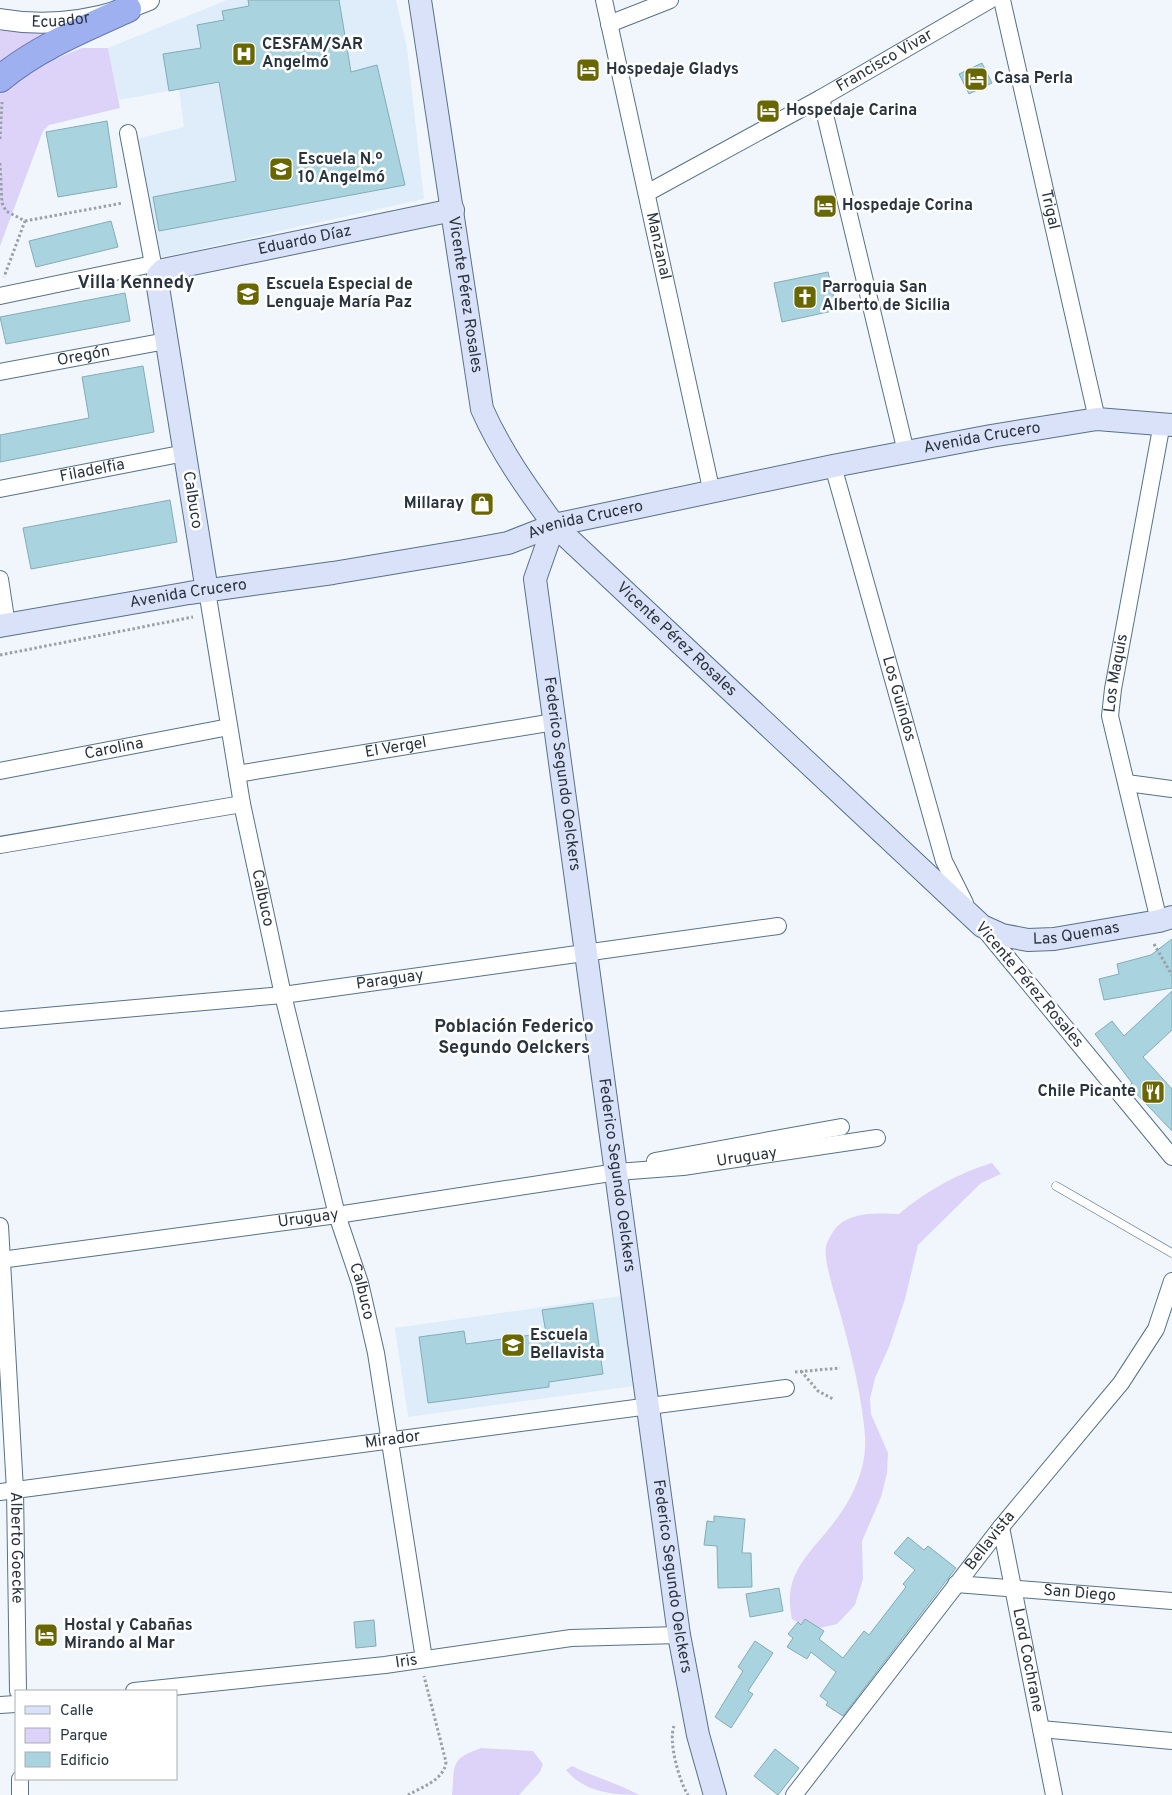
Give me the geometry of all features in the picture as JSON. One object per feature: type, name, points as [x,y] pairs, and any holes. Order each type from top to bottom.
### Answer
[{"type":"highway","points":[[1,90],[34,56],[82,30],[138,4]]},
{"type":"main road","name":"Vicente Pérez Rosales","points":[[420,0],[482,409],[496,441],[515,472],[554,525],[982,926]]},
{"type":"main road","name":"Eduardo Díaz","points":[[155,269],[163,270],[453,210]]},
{"type":"main road","name":"Calbuco","points":[[155,269],[207,591]]},
{"type":"main road","name":"Avenida Crucero","points":[[4,625],[508,543],[554,525],[906,452],[1098,419],[1167,424]]},
{"type":"main road","name":"Federico Segundo Oelckers","points":[[554,525],[535,579],[679,1635],[698,1735],[715,1795]]},
{"type":"main road","name":"Las Quemas","points":[[982,926],[1002,935],[1028,940],[1054,939],[1159,920]]},
{"type":"street","name":"Manzanal","points":[[604,0],[712,493]]},
{"type":"street","points":[[609,24],[670,0]]},
{"type":"street","name":"Francisco Vivar","points":[[647,193],[821,98],[990,0]]},
{"type":"street","name":"Trigal","points":[[1002,0],[1098,419]]},
{"type":"street","name":"Ecuador","points":[[0,19],[56,23],[79,20],[138,4]]},
{"type":"street","points":[[821,98],[906,452]]},
{"type":"street","name":"Calbuco","points":[[128,133],[155,269]]},
{"type":"street","name":"Eduardo Díaz","points":[[0,296],[155,269]]},
{"type":"street","name":"Oregón","points":[[0,372],[166,341]]},
{"type":"street","name":"Los Maquis","points":[[1159,920],[1110,716],[1113,689],[1167,424]]},
{"type":"street","name":"Filadelfia","points":[[0,489],[185,454]]},
{"type":"street","name":"Los Guindos","points":[[834,466],[944,861],[961,898],[982,926]]},
{"type":"street","points":[[0,579],[4,625]]},
{"type":"street","name":"Calbuco","points":[[207,591],[242,804],[283,995],[337,1215],[360,1283],[376,1353],[422,1659]]},
{"type":"street","name":"El Vergel","points":[[237,774],[554,722]]},
{"type":"street","name":"Carolina","points":[[0,771],[229,727]]},
{"type":"street","points":[[1127,783],[1172,789]]},
{"type":"street","points":[[0,845],[242,804]]},
{"type":"street","name":"Paraguay","points":[[0,1020],[283,995],[778,926]]},
{"type":"street","name":"Vicente Pérez Rosales","points":[[982,926],[1172,1156]]},
{"type":"street","name":"Uruguay","points":[[617,1172],[667,1158],[841,1127]]},
{"type":"street","name":"Uruguay","points":[[1,1260],[337,1215],[617,1172],[683,1168],[876,1138]]},
{"type":"street","name":"Alberto Goecke","points":[[0,1226],[7,1491],[18,1690]]},
{"type":"street","name":"Bellavista","points":[[794,1795],[1001,1527],[1115,1391],[1139,1359],[1158,1323],[1172,1281]]},
{"type":"street","name":"Mirador","points":[[7,1491],[390,1442],[649,1406],[787,1380]]},
{"type":"street","name":"Lord Cochrane","points":[[1001,1527],[1054,1795]]},
{"type":"street","name":"San Diego","points":[[956,1584],[1172,1601]]},
{"type":"street","name":"Iris","points":[[143,1690],[422,1659],[571,1638],[679,1635]]},
{"type":"street","points":[[0,1705],[15,1704]]},
{"type":"street","points":[[1041,1729],[1172,1741]]},
{"type":"street","points":[[20,1780],[20,1795]]},
{"type":"lane","points":[[1056,1186],[1172,1253]]},
{"type":"path","points":[[0,139],[1,90]]},
{"type":"path","points":[[0,163],[2,203],[6,211],[24,221],[141,200]]},
{"type":"path","points":[[0,286],[24,221]]},
{"type":"path","points":[[0,655],[194,617]]},
{"type":"path","points":[[1159,920],[1156,951],[1172,975]]},
{"type":"path","points":[[787,1380],[801,1371],[840,1368]]},
{"type":"path","points":[[801,1371],[818,1391],[834,1399]]},
{"type":"path","points":[[408,1795],[439,1777],[445,1770],[446,1762],[422,1659]]},
{"type":"path","points":[[676,1723],[673,1729],[675,1756],[681,1780],[688,1795]]},
{"type":"shaded area","name":"Escuela N.º 10 Angelmó","points":[[227,0],[396,0],[407,48],[424,199],[159,258],[137,139],[184,127],[179,89],[119,100],[108,48]]},
{"type":"shaded area","name":"Escuela Bellavista","points":[[621,1296],[634,1386],[408,1417],[395,1328]]},
{"type":"green space","points":[[5,29],[41,32],[46,35],[0,66],[0,31]]},
{"type":"green space","points":[[82,48],[108,48],[120,108],[49,125],[43,131],[0,246],[0,92],[29,72]]},
{"type":"green space","points":[[992,1163],[1001,1174],[981,1183],[918,1245],[905,1299],[889,1347],[875,1378],[870,1399],[871,1414],[888,1453],[887,1473],[881,1497],[862,1541],[863,1579],[855,1605],[837,1624],[820,1628],[802,1625],[792,1619],[790,1602],[791,1588],[795,1575],[801,1563],[850,1499],[859,1479],[865,1447],[864,1421],[859,1392],[829,1272],[826,1246],[835,1229],[848,1219],[864,1214],[899,1214],[943,1184],[967,1172]]},
{"type":"green space","points":[[481,1748],[533,1751],[543,1764],[540,1772],[519,1795],[452,1795],[456,1764],[464,1756]]},
{"type":"green space","points":[[572,1766],[639,1795],[609,1793],[590,1788],[566,1770]]},
{"type":"building","points":[[248,0],[339,0],[351,72],[377,65],[405,185],[159,231],[153,197],[236,181],[219,82],[169,91],[163,54],[201,48],[197,25],[224,20],[222,11],[249,6]]},
{"type":"building","name":"Casa Perla","points":[[982,63],[992,83],[969,94],[959,74]]},
{"type":"building","points":[[107,121],[117,187],[58,197],[46,132]]},
{"type":"building","points":[[111,221],[118,247],[36,267],[29,241]]},
{"type":"building","name":"Parroquia San Alberto de Sicilia","points":[[828,272],[837,310],[782,322],[774,283]]},
{"type":"building","points":[[125,293],[130,321],[6,344],[0,317]]},
{"type":"building","points":[[143,366],[154,432],[0,462],[0,435],[89,418],[82,377]]},
{"type":"building","points":[[170,500],[177,542],[31,569],[23,528]]},
{"type":"building","points":[[1172,939],[1172,988],[1104,1000],[1099,979],[1119,974],[1117,964],[1151,955]]},
{"type":"building","points":[[1172,991],[1172,1030],[1143,1057],[1172,1089],[1172,1131],[1129,1086],[1132,1083],[1095,1034],[1112,1021],[1124,1036]]},
{"type":"building","points":[[593,1303],[603,1374],[549,1382],[549,1387],[428,1403],[419,1337],[464,1331],[466,1344],[546,1333],[542,1310]]},
{"type":"building","points":[[714,1516],[745,1519],[742,1553],[751,1553],[752,1587],[718,1588],[717,1546],[704,1545],[707,1521],[714,1522]]},
{"type":"building","points":[[908,1537],[924,1550],[928,1546],[956,1568],[843,1716],[826,1705],[828,1702],[820,1696],[836,1672],[811,1652],[807,1659],[787,1647],[793,1638],[788,1634],[798,1622],[801,1625],[805,1619],[824,1631],[819,1639],[843,1658],[864,1631],[869,1635],[906,1587],[903,1584],[915,1570],[894,1553]]},
{"type":"building","points":[[779,1588],[783,1611],[750,1617],[746,1594]]},
{"type":"building","points":[[374,1620],[376,1646],[356,1648],[354,1622]]},
{"type":"building","points":[[755,1641],[773,1653],[748,1691],[753,1694],[731,1728],[715,1717],[743,1671],[738,1667]]},
{"type":"building","points":[[775,1749],[799,1768],[778,1795],[754,1776]]},
{"type":"place","name":"CESFAM/SAR Angelmó","points":[[244,54]]},
{"type":"place","name":"Hospedaje Gladys","points":[[588,70]]},
{"type":"place","name":"Casa Perla","points":[[976,79]]},
{"type":"place","name":"Hospedaje Carina","points":[[768,111]]},
{"type":"place","name":"Escuela N.º 10 Angelmó","points":[[281,169]]},
{"type":"place","name":"Hospedaje Corina","points":[[825,206]]},
{"type":"place","name":"Escuela Especial de Lenguaje María Paz","points":[[248,294]]},
{"type":"place","name":"Parroquia San Alberto de Sicilia","points":[[805,297]]},
{"type":"place","name":"Millaray","points":[[482,504]]},
{"type":"place","name":"Chile Picante","points":[[1153,1092]]},
{"type":"place","name":"Escuela Bellavista","points":[[513,1345]]},
{"type":"place","name":"Hostal y Cabañas Mirando al Mar","points":[[46,1635]]},
{"type":"district","name":"Villa Kennedy","points":[[136,283]]},
{"type":"district","name":"Población Federico Segundo Oelckers","points":[[514,1037]]}]
